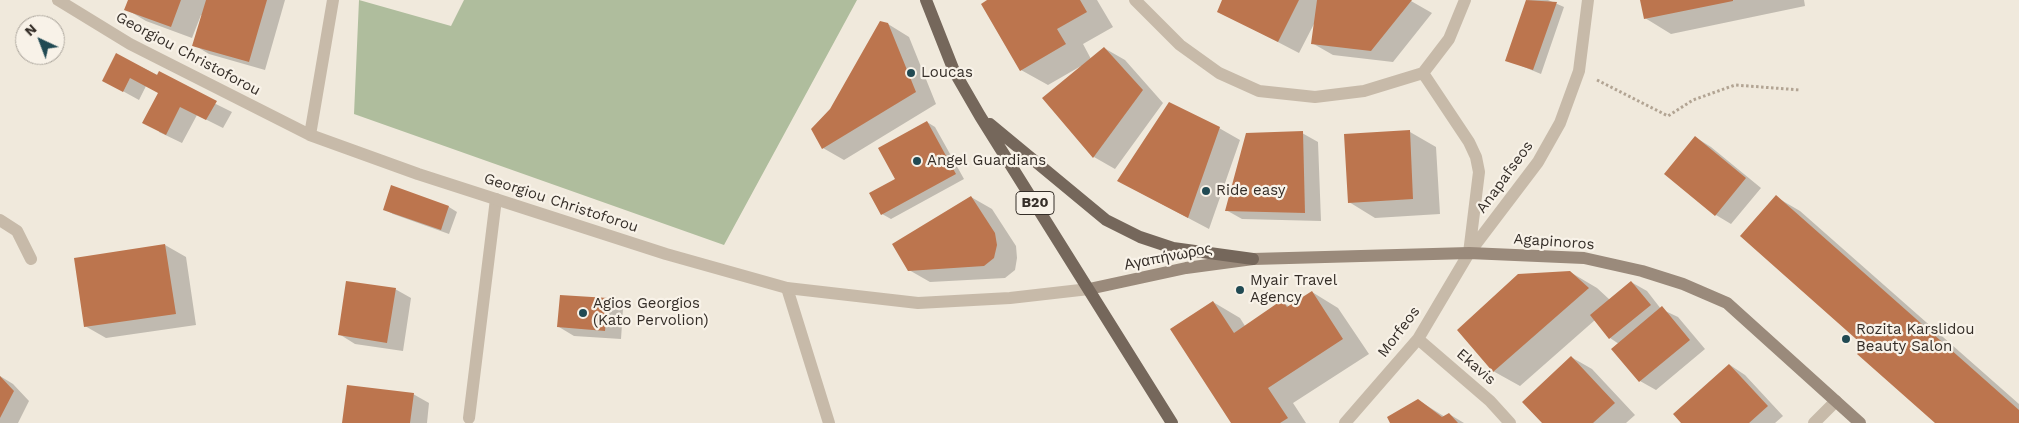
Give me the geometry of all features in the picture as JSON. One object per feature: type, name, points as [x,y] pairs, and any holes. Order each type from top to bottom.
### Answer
[{"type":"main road","name":"B20","points":[[926,0],[954,71],[980,116],[1172,423]]},
{"type":"main road","points":[[980,116],[1106,220],[1140,237],[1173,248],[1253,258]]},
{"type":"main road","name":"Agapinoros","points":[[1253,258],[1469,253],[1584,258],[1642,271],[1683,284],[1727,303],[1860,423]]},
{"type":"main road","name":"Αγαπήνωρος","points":[[1089,288],[1186,268],[1253,258]]},
{"type":"street","name":"Georgiou Christoforou","points":[[58,0],[130,44],[310,135],[496,199],[666,254],[787,288],[918,303],[1010,298],[1089,288]]},
{"type":"street","points":[[310,135],[332,0]]},
{"type":"street","points":[[1135,0],[1180,45],[1219,73],[1259,91],[1315,97],[1364,91],[1422,73],[1449,38],[1465,0]]},
{"type":"street","name":"Anapafseos","points":[[1469,253],[1538,162],[1560,123],[1579,71],[1588,0]]},
{"type":"street","points":[[1422,73],[1469,142],[1476,157],[1479,172],[1469,253]]},
{"type":"street","points":[[469,418],[496,199]]},
{"type":"street","points":[[0,220],[17,231],[31,259]]},
{"type":"street","name":"Morfeos","points":[[1346,423],[1418,339],[1469,253]]},
{"type":"street","points":[[787,288],[829,423]]},
{"type":"street","name":"Ekavis","points":[[1418,339],[1490,401],[1510,423]]},
{"type":"street","points":[[1814,423],[1836,401]]},
{"type":"path","points":[[1579,71],[1668,116],[1693,100],[1735,85],[1800,90]]},
{"type":"green space","points":[[359,0],[451,26],[464,0],[857,0],[724,245],[354,114]]},
{"type":"building","points":[[128,0],[181,0],[171,27],[124,10]]},
{"type":"building","points":[[206,0],[267,0],[249,62],[192,46]]},
{"type":"building","points":[[987,0],[1080,0],[1087,12],[1057,29],[1066,44],[1020,71],[981,4]]},
{"type":"building","points":[[1222,0],[1299,0],[1278,42],[1217,12]]},
{"type":"building","points":[[1317,0],[1412,0],[1371,51],[1311,44]]},
{"type":"building","points":[[1526,0],[1557,2],[1533,70],[1505,61]]},
{"type":"building","points":[[1640,0],[1733,0],[1733,1],[1644,19]]},
{"type":"building","points":[[880,21],[888,23],[916,92],[822,149],[811,129],[830,109]]},
{"type":"building","points":[[1104,47],[1143,90],[1093,158],[1042,98]]},
{"type":"building","points":[[116,53],[157,75],[159,71],[217,101],[206,120],[180,107],[166,135],[142,123],[158,93],[130,78],[123,92],[102,81]]},
{"type":"building","points":[[1169,102],[1220,127],[1188,218],[1117,181]]},
{"type":"building","name":"Angel Guardians","points":[[927,121],[956,174],[881,215],[869,193],[895,179],[878,148]]},
{"type":"building","points":[[1410,130],[1413,199],[1348,203],[1344,134]]},
{"type":"building","points":[[1303,131],[1305,213],[1225,211],[1246,133]]},
{"type":"building","points":[[1695,136],[1746,178],[1715,216],[1664,174]]},
{"type":"building","points":[[391,185],[449,206],[441,230],[383,210]]},
{"type":"building","points":[[1776,195],[2019,410],[2019,423],[1935,423],[1857,354],[1864,346],[1740,236]]},
{"type":"building","points":[[971,196],[995,233],[997,245],[994,258],[984,266],[908,271],[892,244]]},
{"type":"building","points":[[165,244],[176,314],[84,327],[74,258]]},
{"type":"building","points":[[1570,271],[1589,288],[1493,372],[1457,330],[1518,274]]},
{"type":"building","points":[[346,281],[396,288],[387,343],[338,335]]},
{"type":"building","points":[[1631,281],[1651,305],[1609,339],[1590,315]]},
{"type":"building","points":[[1312,291],[1343,339],[1268,388],[1288,418],[1280,423],[1231,423],[1170,329],[1213,301],[1234,333],[1282,300],[1287,307]]},
{"type":"building","name":"Agios Georgios (Kato Pervolion)","points":[[560,295],[608,298],[605,331],[557,327]]},
{"type":"building","points":[[1662,306],[1690,340],[1639,382],[1611,349]]},
{"type":"building","points":[[1571,356],[1615,403],[1593,423],[1542,423],[1522,402]]},
{"type":"building","points":[[1729,364],[1768,406],[1749,423],[1681,423],[1673,414]]},
{"type":"building","points":[[0,376],[14,391],[0,418]]},
{"type":"building","points":[[347,385],[414,393],[410,423],[342,423]]},
{"type":"building","points":[[1418,399],[1442,417],[1449,413],[1458,423],[1390,423],[1387,417]]},
{"type":"place","name":"Loucas","points":[[911,73]]},
{"type":"place","name":"Angel Guardians","points":[[917,161]]},
{"type":"place","name":"Ride easy","points":[[1206,191]]},
{"type":"place","name":"Myair Travel Agency","points":[[1240,290]]},
{"type":"place","name":"Agios Georgios (Kato Pervolion)","points":[[583,313]]},
{"type":"place","name":"Rozita Karslidou Beauty Salon","points":[[1846,339]]}]
